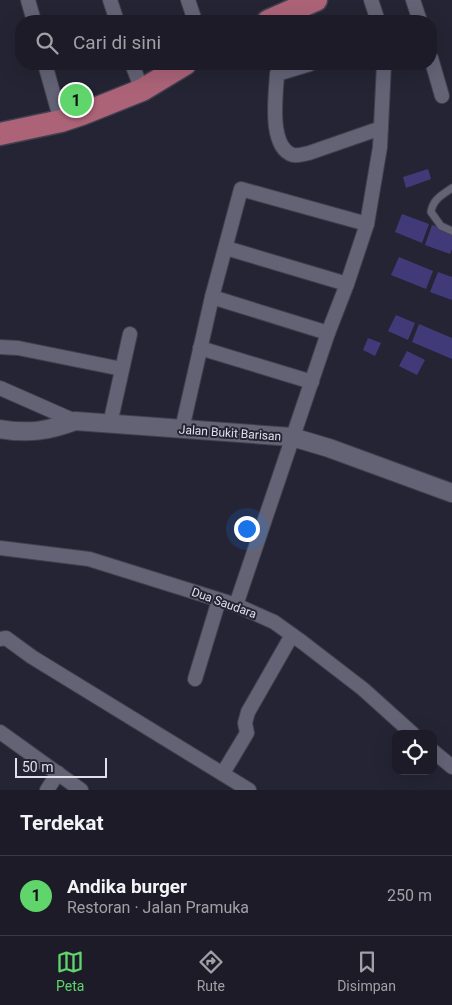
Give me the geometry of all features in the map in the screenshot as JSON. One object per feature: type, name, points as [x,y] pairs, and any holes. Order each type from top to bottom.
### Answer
[{"type":"main road","points":[[280,15],[307,2]]},
{"type":"main road","points":[[0,134],[61,121],[142,90],[175,70]]},
{"type":"street","points":[[28,0],[32,15]]},
{"type":"street","points":[[110,0],[115,15]]},
{"type":"street","points":[[188,0],[193,15]]},
{"type":"street","points":[[371,0],[376,15]]},
{"type":"street","points":[[413,0],[418,15]]},
{"type":"street","points":[[47,70],[61,121]]},
{"type":"street","points":[[134,70],[142,90]]},
{"type":"street","points":[[290,70],[277,74],[274,118],[280,142],[287,151],[298,155],[309,153],[381,128]]},
{"type":"street","points":[[236,605],[292,437],[328,333],[348,284],[367,224],[380,147],[384,70]]},
{"type":"street","points":[[434,70],[442,96]]},
{"type":"street","points":[[182,429],[212,297],[241,189],[367,224]]},
{"type":"street","points":[[226,248],[348,284]]},
{"type":"street","points":[[212,297],[328,333]]},
{"type":"street","points":[[110,424],[130,334]]},
{"type":"street","points":[[0,347],[18,348],[122,369]]},
{"type":"street","points":[[200,348],[312,382]]},
{"type":"street","points":[[0,388],[75,421]]},
{"type":"street","name":"Jalan Bukit Barisan","points":[[0,430],[16,432],[50,430],[75,421],[292,437],[329,448],[452,494]]},
{"type":"street","name":"Dua Saudara","points":[[0,548],[89,559],[236,605],[274,622],[292,635],[363,689],[409,730]]},
{"type":"street","points":[[195,679],[219,600]]},
{"type":"street","points":[[224,773],[247,733],[245,723],[248,712],[292,635]]},
{"type":"street","points":[[0,639],[6,638],[32,657],[249,790]]},
{"type":"street","points":[[0,732],[81,790]]},
{"type":"street","points":[[437,755],[452,767]]},
{"type":"street","points":[[47,790],[58,773]]},
{"type":"lane","points":[[452,188],[436,200],[432,205],[431,212],[441,226],[452,231]]},
{"type":"building","points":[[428,169],[431,179],[406,188],[403,177]]},
{"type":"building","points":[[402,214],[429,224],[422,243],[395,232]]},
{"type":"building","points":[[432,225],[452,232],[452,249],[450,254],[425,245]]},
{"type":"building","points":[[399,257],[433,271],[426,289],[391,275]]},
{"type":"building","points":[[438,272],[452,277],[452,300],[430,292]]},
{"type":"building","points":[[396,315],[415,323],[408,340],[388,331]]},
{"type":"building","points":[[419,324],[452,338],[452,359],[412,342]]},
{"type":"building","points":[[368,338],[381,343],[375,356],[363,350]]},
{"type":"building","points":[[407,351],[425,360],[417,375],[399,366]]},
{"type":"place","name":"Andika burger","points":[[76,100]]}]
